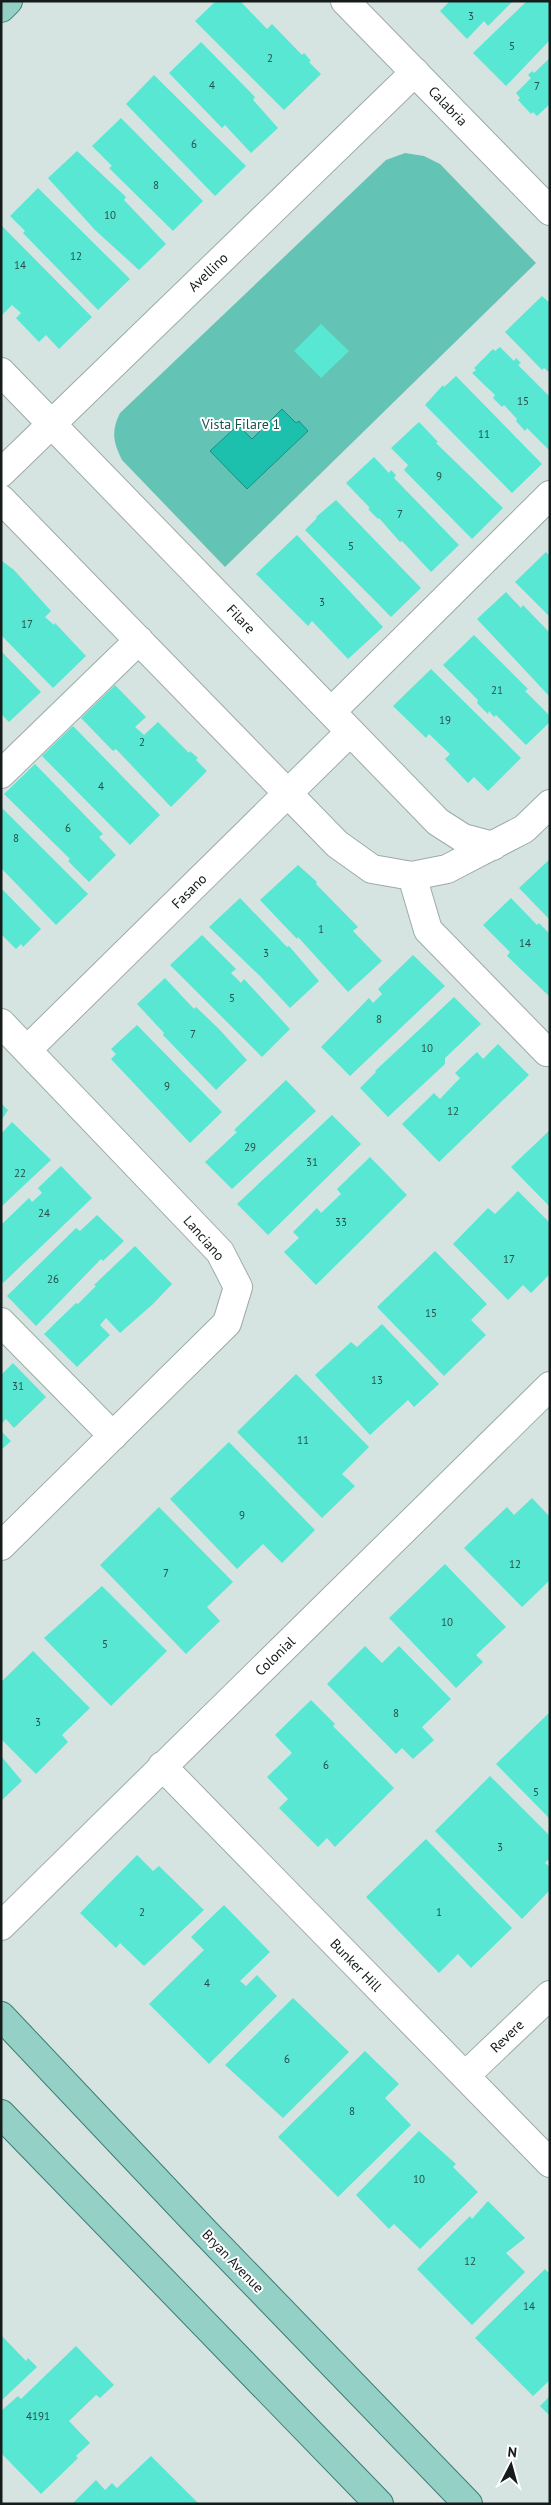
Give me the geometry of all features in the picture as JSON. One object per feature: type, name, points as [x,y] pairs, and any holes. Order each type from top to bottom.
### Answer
[{"type":"main road","points":[[1,8],[8,1]]},
{"type":"main road","name":"Bryan Avenue","points":[[1,2016],[206,2233],[468,2504]]},
{"type":"main road","points":[[1,2114],[379,2504]]},
{"type":"street","name":"Calabria","points":[[345,1],[550,211]]},
{"type":"street","name":"Avellino","points":[[1,473],[415,72]]},
{"type":"street","name":"Filare","points":[[1,372],[438,822],[463,838],[494,846]]},
{"type":"street","points":[[331,712],[550,495]]},
{"type":"street","points":[[1,500],[337,844],[372,869],[412,876],[448,870],[524,829],[550,804]]},
{"type":"street","points":[[1,774],[138,640]]},
{"type":"street","name":"Fasano","points":[[27,1050],[350,732]]},
{"type":"street","points":[[412,876],[428,930],[547,1052]]},
{"type":"street","name":"Lanciano","points":[[1,1023],[220,1252],[238,1287],[228,1323],[1,1546]]},
{"type":"street","points":[[1,1322],[113,1436]]},
{"type":"street","name":"Colonial","points":[[1,1926],[550,1386]]},
{"type":"street","name":"Bunker Hill","points":[[162,1766],[550,2163]]},
{"type":"street","name":"Revere","points":[[465,2076],[550,1995]]},
{"type":"green space","name":"Vista Filare 1","points":[[405,153],[424,156],[440,164],[536,263],[225,567],[122,460],[114,437],[117,419],[120,413],[386,160]]},
{"type":"shaded area","points":[[282,409],[296,423],[299,421],[308,431],[247,489],[210,451],[238,425],[252,439]]},
{"type":"building","points":[[216,1],[240,1],[267,29],[272,24],[302,55],[304,53],[311,61],[309,62],[321,74],[284,110],[195,21]]},
{"type":"building","points":[[450,1],[513,1],[488,26],[484,21],[467,39],[440,11]]},
{"type":"building","points":[[527,1],[550,1],[550,40],[506,86],[473,53]]},
{"type":"building","points":[[201,42],[255,97],[253,100],[278,128],[251,153],[225,125],[222,128],[169,73]]},
{"type":"building","points":[[550,58],[550,104],[537,116],[533,112],[531,114],[518,100],[520,98],[516,93],[531,78],[528,75],[532,71],[534,73]]},
{"type":"building","points":[[154,75],[246,166],[215,196],[126,104]]},
{"type":"building","points":[[121,118],[203,201],[173,231],[109,168],[112,166],[92,146]]},
{"type":"building","points":[[77,151],[126,197],[124,200],[166,244],[139,270],[95,230],[48,178]]},
{"type":"building","points":[[38,188],[130,279],[98,310],[23,233],[25,231],[10,216]]},
{"type":"building","points":[[2,226],[92,317],[59,349],[46,335],[39,342],[16,318],[21,313],[12,305],[1,316]]},
{"type":"building","points":[[542,296],[550,303],[550,373],[544,368],[542,370],[505,332]]},
{"type":"building","points":[[321,324],[349,351],[321,378],[294,351]]},
{"type":"building","points":[[500,347],[514,361],[516,358],[521,363],[518,365],[550,397],[550,451],[527,428],[525,431],[516,421],[517,419],[504,405],[502,407],[493,398],[495,395],[472,373],[476,370],[474,368],[493,349],[495,351]]},
{"type":"building","points":[[456,376],[542,464],[512,493],[425,405],[443,385],[444,387]]},
{"type":"building","points":[[419,422],[438,442],[436,443],[503,508],[472,539],[404,470],[408,465],[391,448]]},
{"type":"building","points":[[374,457],[389,473],[391,470],[396,475],[394,478],[459,545],[431,572],[368,509],[370,508],[346,483]]},
{"type":"building","points":[[336,500],[421,588],[391,617],[305,530],[316,517]]},
{"type":"building","points":[[297,535],[383,627],[348,659],[312,621],[308,626],[256,574]]},
{"type":"building","points":[[546,552],[550,556],[550,617],[515,582]]},
{"type":"building","points":[[1,560],[14,570],[51,611],[45,617],[54,625],[55,623],[86,656],[53,688],[1,635]]},
{"type":"building","points":[[506,592],[521,608],[523,605],[550,633],[550,697],[477,619]]},
{"type":"building","points":[[474,635],[528,689],[525,691],[550,716],[550,722],[526,745],[496,715],[494,717],[489,711],[488,714],[477,703],[478,700],[443,665]]},
{"type":"building","points":[[1,651],[41,692],[9,722],[1,714]]},
{"type":"building","points":[[431,669],[521,758],[488,791],[474,777],[468,783],[445,759],[450,754],[429,734],[426,738],[393,706]]},
{"type":"building","points":[[115,685],[146,717],[135,727],[144,735],[158,722],[189,753],[190,751],[198,758],[196,760],[207,771],[171,807],[116,749],[113,751],[81,718]]},
{"type":"building","points":[[73,726],[160,815],[130,845],[42,756]]},
{"type":"building","points":[[35,764],[103,834],[99,837],[116,855],[89,882],[68,861],[70,859],[4,794]]},
{"type":"building","points":[[1,807],[88,894],[56,925],[1,868]]},
{"type":"building","points":[[550,859],[550,920],[519,888]]},
{"type":"building","points":[[298,865],[317,882],[316,884],[358,927],[353,931],[382,961],[348,992],[298,937],[297,939],[260,900]]},
{"type":"building","points":[[1,888],[41,929],[23,947],[21,944],[16,949],[1,934]]},
{"type":"building","points":[[240,898],[287,947],[289,946],[319,981],[290,1008],[209,927]]},
{"type":"building","points":[[511,898],[537,925],[539,923],[550,934],[550,997],[507,956],[510,952],[483,925]]},
{"type":"building","points":[[202,935],[236,969],[231,973],[241,983],[244,979],[290,1029],[262,1057],[170,965]]},
{"type":"building","points":[[413,955],[445,986],[350,1076],[321,1047],[369,998],[373,1003],[382,994],[378,989]]},
{"type":"building","points":[[165,978],[194,1009],[196,1007],[219,1029],[247,1060],[216,1090],[163,1035],[164,1033],[137,1004]]},
{"type":"building","points":[[454,997],[481,1024],[445,1058],[445,1064],[388,1117],[360,1088],[375,1071]]},
{"type":"building","points":[[137,1025],[222,1112],[190,1143],[111,1059],[116,1054],[111,1049]]},
{"type":"building","points":[[498,1044],[529,1075],[439,1162],[402,1124],[434,1093],[440,1099],[460,1078],[455,1073],[477,1052],[483,1059]]},
{"type":"building","points":[[286,1080],[316,1111],[232,1189],[205,1162],[237,1132],[234,1130]]},
{"type":"building","points":[[1,1103],[8,1110],[1,1121]]},
{"type":"building","points":[[332,1115],[361,1144],[268,1235],[237,1204]]},
{"type":"building","points":[[12,1122],[51,1160],[1,1207],[1,1134]]},
{"type":"building","points":[[550,1130],[550,1207],[511,1167]]},
{"type":"building","points":[[370,1157],[407,1195],[316,1285],[284,1252],[299,1238],[293,1232],[317,1208],[321,1213],[341,1194],[337,1189]]},
{"type":"building","points":[[61,1166],[92,1198],[3,1283],[1,1281],[1,1225],[29,1198],[32,1202],[42,1193],[38,1188]]},
{"type":"building","points":[[518,1191],[550,1223],[550,1274],[531,1293],[523,1285],[508,1300],[453,1244],[488,1208],[495,1214]]},
{"type":"building","points":[[97,1215],[124,1241],[103,1261],[101,1259],[36,1326],[7,1296],[76,1228],[80,1231]]},
{"type":"building","points":[[135,1246],[172,1284],[153,1304],[120,1333],[106,1318],[100,1325],[110,1335],[77,1367],[44,1334],[76,1303],[78,1304],[96,1286],[94,1285]]},
{"type":"building","points":[[435,1251],[487,1304],[471,1320],[486,1335],[444,1376],[377,1307]]},
{"type":"building","points":[[382,1324],[439,1384],[414,1407],[408,1400],[370,1435],[315,1375],[351,1342],[357,1347]]},
{"type":"building","points":[[13,1363],[46,1397],[14,1428],[6,1419],[1,1424],[1,1375]]},
{"type":"building","points":[[296,1374],[369,1447],[342,1474],[355,1486],[322,1518],[237,1432]]},
{"type":"building","points":[[1,1431],[11,1441],[1,1450]]},
{"type":"building","points":[[229,1442],[315,1530],[282,1563],[263,1544],[237,1569],[170,1499]]},
{"type":"building","points":[[532,1498],[550,1517],[550,1580],[522,1607],[464,1548],[507,1507],[514,1515]]},
{"type":"building","points":[[159,1507],[233,1582],[207,1607],[220,1621],[186,1654],[100,1565]]},
{"type":"building","points":[[445,1564],[506,1627],[476,1655],[483,1662],[456,1688],[389,1618]]},
{"type":"building","points":[[102,1586],[167,1651],[111,1706],[44,1638]]},
{"type":"building","points":[[365,1646],[382,1663],[399,1646],[451,1699],[422,1727],[434,1740],[413,1759],[402,1748],[396,1754],[327,1684]]},
{"type":"building","points":[[33,1651],[90,1708],[62,1735],[68,1742],[36,1774],[1,1739],[1,1682]]},
{"type":"building","points":[[311,1700],[335,1724],[333,1726],[394,1788],[335,1847],[327,1838],[318,1847],[279,1808],[288,1799],[267,1777],[292,1753],[275,1735]]},
{"type":"building","points":[[550,1712],[550,1819],[496,1764]]},
{"type":"building","points":[[1,1756],[22,1781],[1,1801]]},
{"type":"building","points":[[490,1776],[550,1836],[550,1858],[545,1863],[550,1867],[550,1890],[522,1919],[435,1831]]},
{"type":"building","points":[[426,1839],[512,1928],[471,1968],[458,1954],[439,1973],[366,1897]]},
{"type":"building","points":[[137,1855],[153,1871],[159,1866],[204,1910],[144,1966],[120,1943],[116,1948],[80,1913]]},
{"type":"building","points":[[224,1905],[270,1952],[240,1981],[246,1986],[257,1975],[277,1996],[209,2064],[149,2004],[204,1950],[191,1937]]},
{"type":"building","points":[[293,1998],[349,2052],[283,2118],[225,2065]]},
{"type":"building","points":[[365,2051],[399,2084],[385,2098],[411,2125],[338,2197],[278,2137]]},
{"type":"building","points":[[419,2131],[456,2164],[453,2167],[478,2192],[420,2249],[394,2224],[389,2229],[356,2195]]},
{"type":"building","points":[[488,2201],[525,2238],[506,2253],[525,2272],[472,2325],[417,2269],[470,2216],[472,2219]]},
{"type":"building","points":[[545,2269],[550,2274],[550,2380],[533,2396],[475,2338]]},
{"type":"building","points":[[1,2335],[26,2361],[28,2358],[37,2367],[1,2401]]},
{"type":"building","points":[[76,2346],[114,2385],[100,2398],[96,2395],[69,2421],[90,2443],[76,2456],[78,2458],[41,2494],[1,2453],[1,2411],[18,2396],[21,2399]]},
{"type":"building","points":[[550,2396],[550,2416],[540,2406]]},
{"type":"building","points":[[151,2456],[199,2504],[72,2504],[96,2480],[105,2490],[112,2483],[117,2488]]}]
